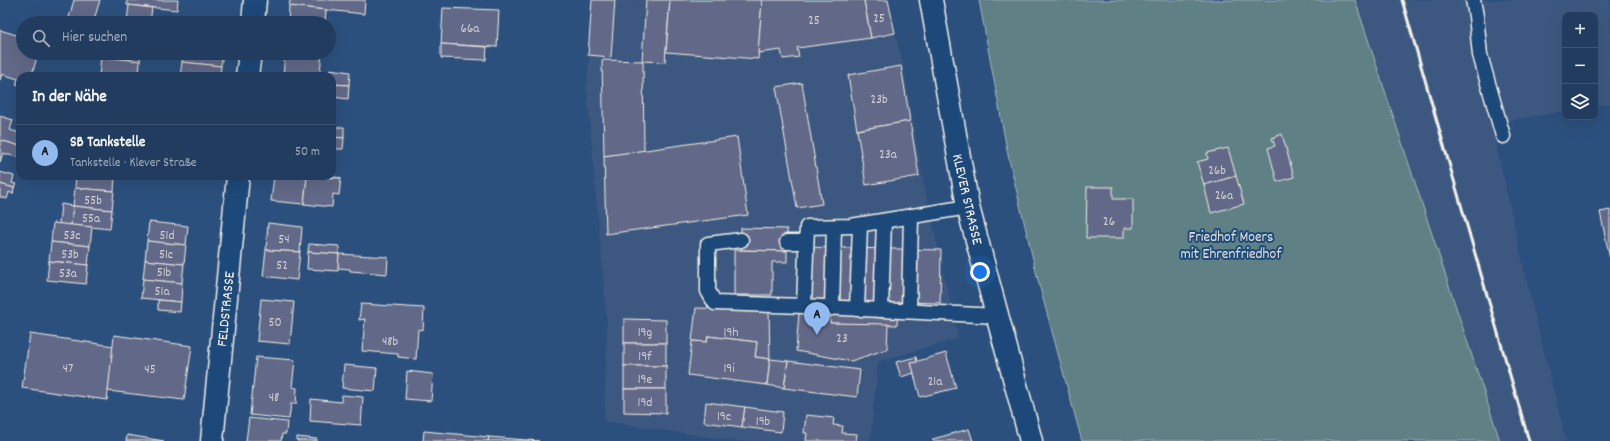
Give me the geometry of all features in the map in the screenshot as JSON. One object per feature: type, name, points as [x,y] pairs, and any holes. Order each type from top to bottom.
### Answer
[{"type":"main road","points":[[253,16],[255,0]]},
{"type":"main road","name":"KLEVER STRASSE","points":[[930,0],[968,207],[1031,441]]},
{"type":"main road","points":[[248,72],[249,60]]},
{"type":"main road","name":"FELDSTRASSE","points":[[212,441],[238,180]]},
{"type":"lane","points":[[1473,0],[1480,55],[1503,136]]},
{"type":"lane","points":[[804,306],[807,227],[860,225],[968,207]]},
{"type":"lane","points":[[909,311],[911,216]]},
{"type":"lane","points":[[881,310],[884,221]]},
{"type":"lane","points":[[858,309],[860,225]]},
{"type":"lane","points":[[832,308],[834,227]]},
{"type":"lane","points":[[741,240],[708,244],[708,291],[715,303],[997,316]]},
{"type":"lane","points":[[787,242],[806,242]]},
{"type":"shaded area","points":[[593,0],[888,0],[903,66],[923,181],[958,338],[878,362],[870,441],[733,441],[604,421],[607,322],[587,89]]},
{"type":"shaded area","points":[[1355,0],[1610,0],[1610,104],[1598,106],[1598,12],[1562,12],[1562,111],[1491,123],[1531,300],[1566,441],[1500,441]]},
{"type":"green space","name":"Friedhof Moers mit Ehrenfriedhof","points":[[979,0],[1355,0],[1500,441],[1082,441],[1039,284],[1008,155]]},
{"type":"building","points":[[74,0],[100,0],[95,16],[69,16]]},
{"type":"building","points":[[127,0],[178,0],[177,10],[127,5]]},
{"type":"building","points":[[290,0],[365,0],[364,14],[289,6]]},
{"type":"building","points":[[592,0],[615,0],[611,57],[588,55]]},
{"type":"building","points":[[646,0],[670,0],[665,62],[642,61]]},
{"type":"building","points":[[670,0],[762,0],[758,59],[666,52]]},
{"type":"building","points":[[762,0],[864,0],[871,38],[797,48],[799,57],[783,59],[781,50],[758,53]]},
{"type":"building","points":[[864,0],[888,0],[895,33],[871,38]]},
{"type":"building","points":[[129,5],[152,8],[151,16],[128,16]]},
{"type":"building","points":[[289,6],[326,10],[326,16],[288,16]]},
{"type":"building","points":[[443,8],[499,10],[497,47],[441,44]]},
{"type":"building","points":[[0,30],[16,35],[16,60],[36,60],[33,72],[16,72],[16,78],[2,74],[0,80]]},
{"type":"building","points":[[441,44],[487,47],[486,60],[441,58]]},
{"type":"building","points":[[101,60],[140,61],[139,72],[99,72]]},
{"type":"building","points":[[182,60],[222,60],[221,66],[182,62]]},
{"type":"building","points":[[284,60],[321,60],[320,72],[283,72]]},
{"type":"building","points":[[602,60],[643,61],[644,151],[604,156]]},
{"type":"building","points":[[182,62],[221,66],[220,72],[181,72]]},
{"type":"building","points":[[901,66],[910,121],[857,130],[848,75]]},
{"type":"building","points":[[330,69],[350,72],[349,85],[336,84],[336,72],[329,72]]},
{"type":"building","points":[[802,83],[822,204],[797,208],[776,87]]},
{"type":"building","points":[[336,84],[349,85],[348,99],[336,98]]},
{"type":"building","points":[[0,116],[13,120],[10,130],[16,132],[16,145],[0,140]]},
{"type":"building","points":[[910,121],[919,176],[866,185],[857,130]]},
{"type":"building","points":[[336,127],[344,127],[344,138],[336,137]]},
{"type":"building","points":[[1282,134],[1294,177],[1277,182],[1268,148],[1275,146],[1272,138]]},
{"type":"building","points":[[336,137],[344,138],[343,149],[336,149]]},
{"type":"building","points":[[737,137],[748,215],[606,234],[604,156]]},
{"type":"building","points":[[0,140],[16,145],[16,157],[3,153],[0,162]]},
{"type":"building","points":[[1228,148],[1236,176],[1204,185],[1197,162],[1208,159],[1207,153]]},
{"type":"building","points":[[0,172],[14,176],[12,183],[16,184],[14,188],[0,184]]},
{"type":"building","points":[[1236,176],[1244,204],[1211,213],[1204,185]]},
{"type":"building","points":[[336,178],[341,178],[339,195],[333,194],[332,207],[304,204],[307,180],[336,180]]},
{"type":"building","points":[[76,180],[115,180],[114,191],[75,188]]},
{"type":"building","points":[[274,180],[307,180],[304,204],[271,201]]},
{"type":"building","points":[[0,184],[14,188],[13,194],[9,192],[7,199],[0,197]]},
{"type":"building","points":[[1087,187],[1113,187],[1113,199],[1133,199],[1133,228],[1124,228],[1124,238],[1086,238]]},
{"type":"building","points":[[75,188],[114,191],[112,210],[73,206]]},
{"type":"building","points":[[61,204],[73,206],[71,225],[59,224]]},
{"type":"building","points":[[73,206],[112,210],[110,229],[71,225]]},
{"type":"building","points":[[1610,210],[1610,259],[1600,212]]},
{"type":"building","points":[[149,222],[188,226],[186,245],[147,241]]},
{"type":"building","points":[[53,223],[92,227],[90,246],[51,242]]},
{"type":"building","points":[[268,223],[302,227],[300,252],[266,250]]},
{"type":"building","points":[[741,228],[787,229],[787,251],[741,250]]},
{"type":"building","points":[[147,241],[186,245],[184,264],[145,260]]},
{"type":"building","points":[[51,242],[90,246],[88,265],[49,261]]},
{"type":"building","points":[[309,244],[339,246],[339,254],[308,252]]},
{"type":"building","points":[[801,247],[941,250],[940,303],[898,302],[897,325],[830,323],[831,314],[799,299]]},
{"type":"building","points":[[266,250],[300,252],[297,280],[263,276]]},
{"type":"building","points":[[734,250],[787,251],[787,262],[772,262],[772,295],[734,295]]},
{"type":"building","points":[[308,252],[339,254],[338,271],[307,269]]},
{"type":"building","points":[[339,254],[388,257],[387,274],[350,271],[350,269],[338,268]]},
{"type":"building","points":[[145,260],[184,264],[182,283],[143,279]]},
{"type":"building","points":[[49,261],[88,265],[86,284],[47,280]]},
{"type":"building","points":[[143,279],[182,283],[181,302],[141,298]]},
{"type":"building","points":[[261,299],[294,302],[290,344],[257,341]]},
{"type":"building","points":[[158,300],[181,302],[180,312],[158,310]]},
{"type":"building","points":[[361,304],[424,308],[423,330],[418,329],[416,359],[398,357],[398,354],[362,351],[365,319],[359,320]]},
{"type":"building","points":[[696,308],[769,310],[770,359],[755,357],[757,342],[708,336],[707,342],[692,341]]},
{"type":"building","points":[[799,313],[831,314],[830,323],[888,324],[887,349],[851,361],[796,351]]},
{"type":"building","points":[[624,319],[666,320],[666,343],[624,343]]},
{"type":"building","points":[[30,334],[114,346],[107,400],[22,388]]},
{"type":"building","points":[[114,335],[192,346],[184,400],[108,391]]},
{"type":"building","points":[[708,336],[757,342],[755,357],[770,359],[767,385],[688,375],[692,341],[707,342]]},
{"type":"building","points":[[624,343],[666,343],[666,366],[624,366]]},
{"type":"building","points":[[946,353],[956,388],[920,397],[911,363]]},
{"type":"building","points":[[256,357],[295,360],[292,387],[297,388],[296,404],[291,404],[289,419],[250,415]]},
{"type":"building","points":[[916,357],[917,362],[911,363],[914,373],[901,377],[896,362]]},
{"type":"building","points":[[770,359],[788,361],[784,388],[767,385]]},
{"type":"building","points":[[788,361],[860,370],[857,397],[784,388]]},
{"type":"building","points":[[344,365],[377,368],[375,391],[342,388]]},
{"type":"building","points":[[624,366],[666,366],[666,389],[624,389]]},
{"type":"building","points":[[407,371],[433,374],[431,401],[405,399]]},
{"type":"building","points":[[624,389],[666,389],[666,413],[624,412]]},
{"type":"building","points":[[342,395],[363,397],[361,425],[310,421],[311,399],[341,402]]},
{"type":"building","points":[[706,402],[745,407],[742,427],[704,422]]},
{"type":"building","points":[[745,407],[783,412],[781,432],[742,427]]},
{"type":"building","points":[[806,415],[834,418],[833,425],[843,426],[842,433],[857,434],[856,441],[806,441],[807,433],[804,433]]},
{"type":"building","points":[[249,418],[287,422],[286,434],[282,434],[281,441],[246,441]]},
{"type":"building","points":[[969,429],[973,441],[933,441],[933,439]]},
{"type":"building","points":[[424,431],[489,437],[488,441],[423,441]]},
{"type":"building","points":[[127,435],[164,441],[126,441]]},
{"type":"building","points":[[297,437],[317,439],[317,441],[297,441]]},
{"type":"building","points":[[489,437],[539,441],[488,441]]},
{"type":"railway","points":[[1402,0],[1529,441]]},
{"type":"place","name":"SB Tankstelle","points":[[817,335]]}]
